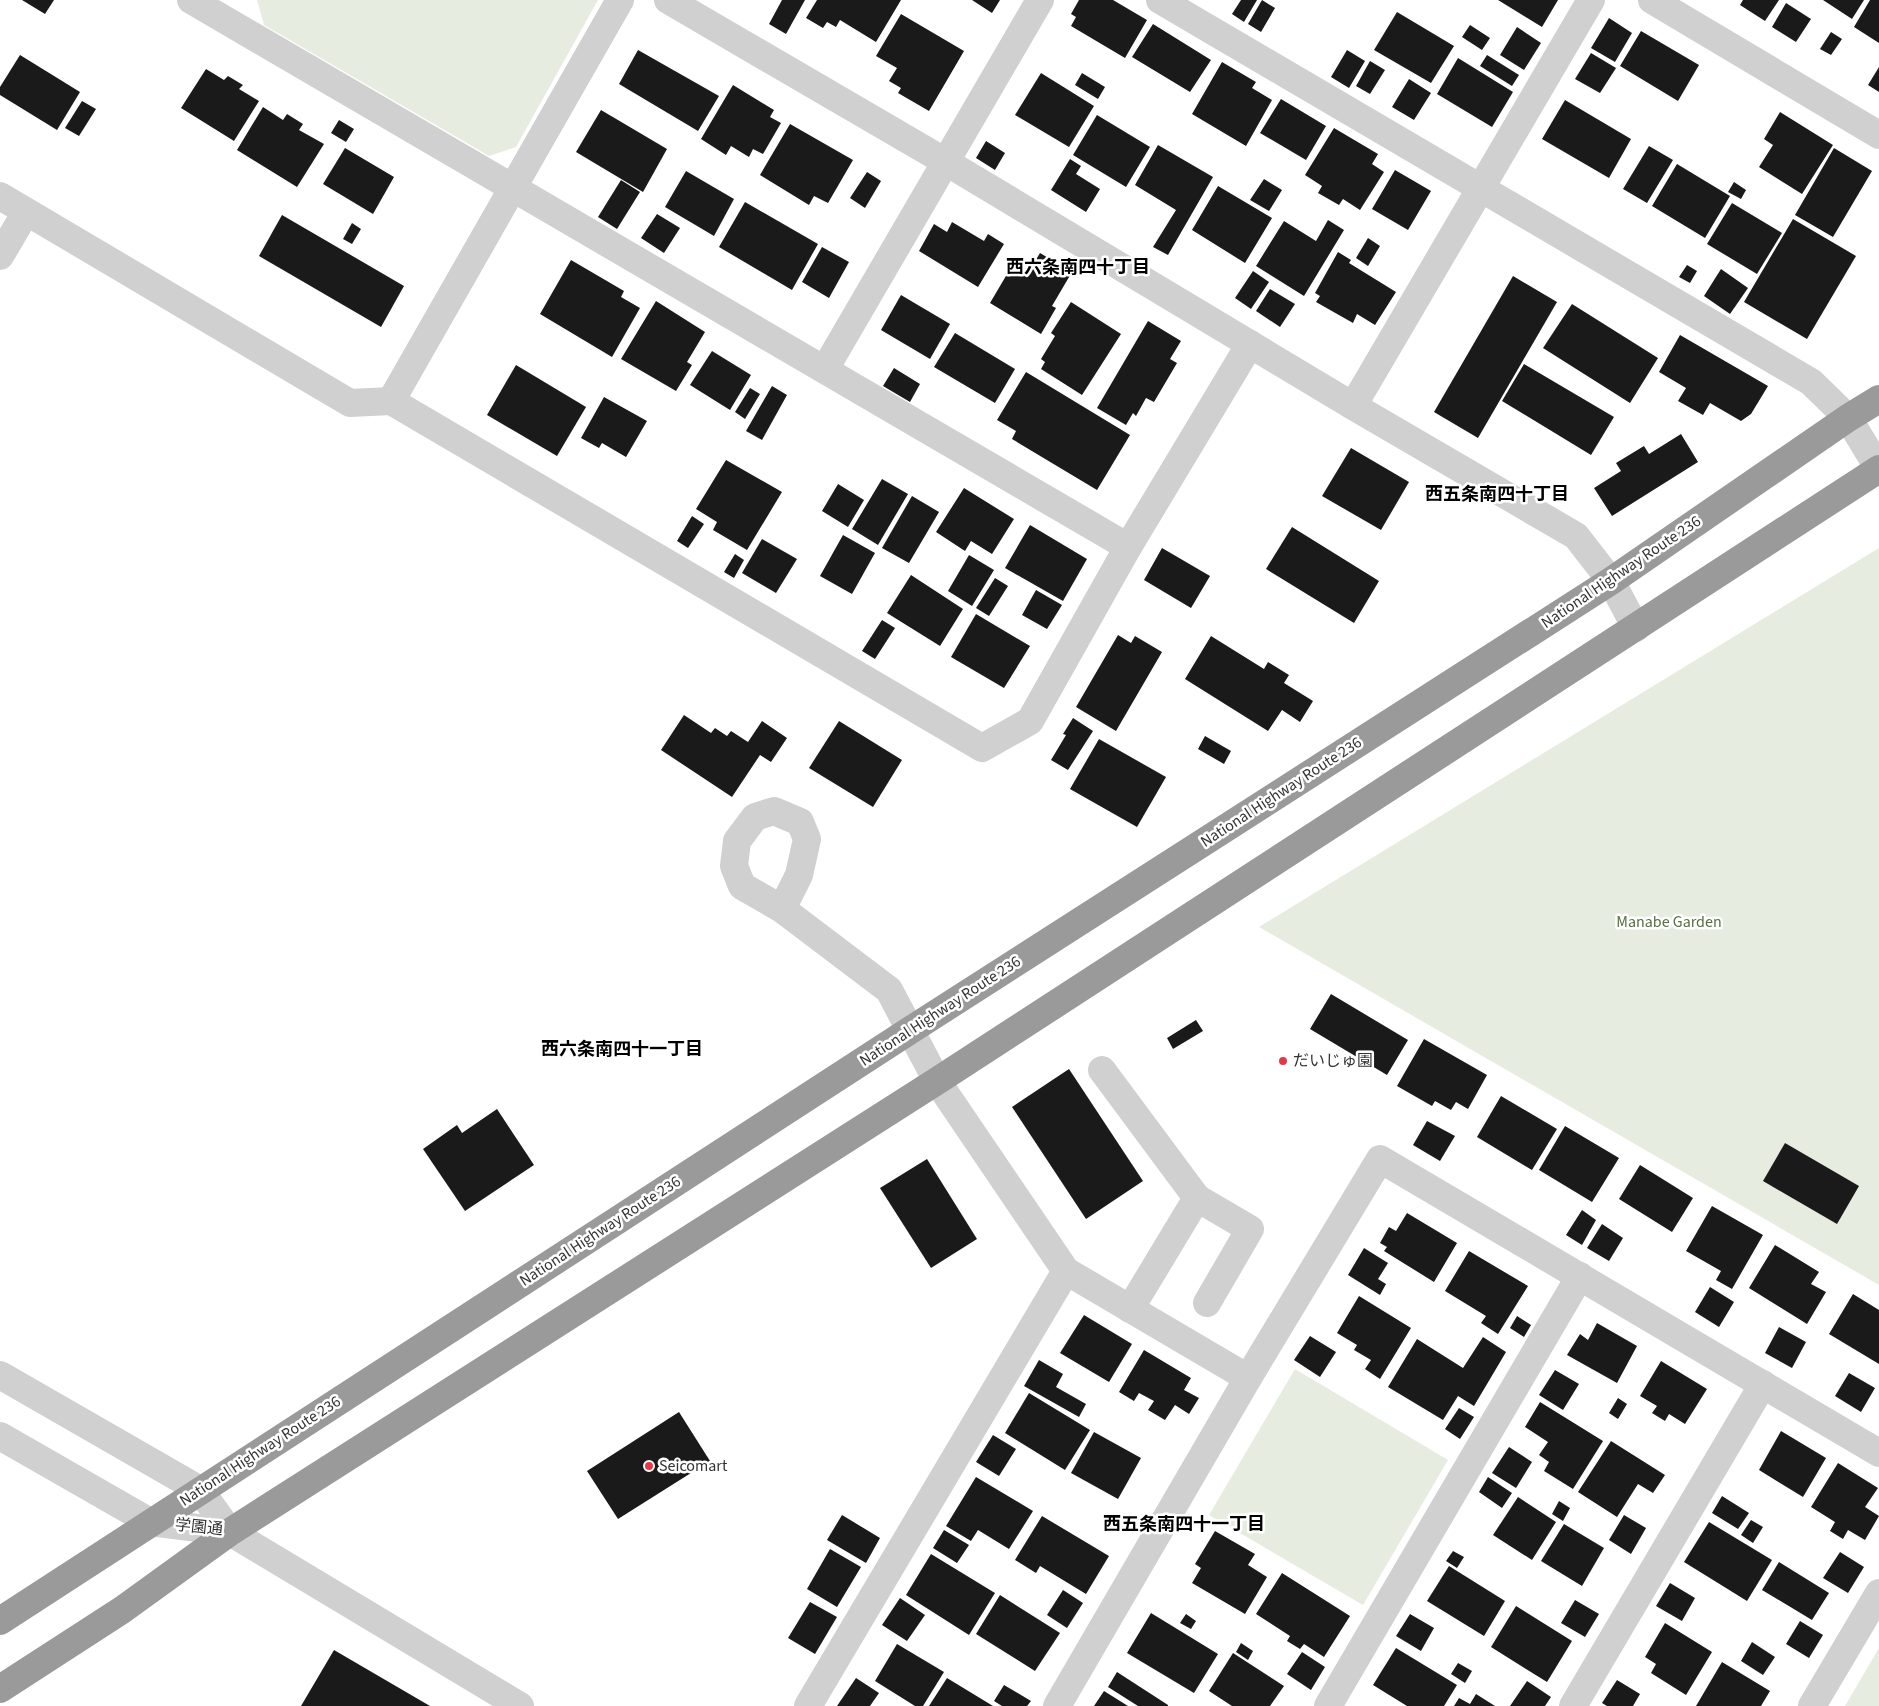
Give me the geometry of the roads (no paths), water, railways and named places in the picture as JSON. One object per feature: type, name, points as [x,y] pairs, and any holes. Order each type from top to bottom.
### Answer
[{"type":"highway","name":"National Highway Route 236","points":[[0,1621],[909,1031],[1610,581],[1879,398]]},
{"type":"highway","points":[[0,1689],[122,1610],[230,1532],[937,1081],[1879,469]]},
{"type":"street","points":[[191,0],[224,8],[512,188],[1128,547]]},
{"type":"street","points":[[391,401],[620,0]]},
{"type":"street","points":[[668,0],[946,162],[1353,406],[1576,536],[1610,581],[1636,628]]},
{"type":"street","points":[[824,369],[1040,0]]},
{"type":"street","points":[[1160,0],[1811,382],[1848,418],[1879,469]]},
{"type":"street","points":[[1353,406],[1592,0]]},
{"type":"street","points":[[1652,0],[1879,135]]},
{"type":"street","points":[[0,196],[350,404],[391,401],[982,748],[1030,721],[1128,547],[1250,344]]},
{"type":"street","points":[[0,256],[26,212]]},
{"type":"street","points":[[782,909],[889,990],[937,1081],[1066,1271],[1248,1378]]},
{"type":"street","points":[[1102,1070],[1197,1198],[1250,1229],[1207,1303]]},
{"type":"street","points":[[1057,1706],[1248,1378],[1380,1159],[1879,1453]]},
{"type":"street","points":[[1130,1308],[1197,1198]]},
{"type":"street","points":[[808,1706],[1066,1271]]},
{"type":"street","points":[[1328,1706],[1580,1276]]},
{"type":"street","name":"学園通","points":[[0,1374],[200,1490],[230,1532]]},
{"type":"street","points":[[1572,1706],[1763,1384]]},
{"type":"street","name":"学園通","points":[[0,1436],[150,1522],[230,1532]]},
{"type":"street","points":[[230,1532],[520,1706]]},
{"type":"street","points":[[1812,1706],[1879,1592]]},
{"type":"place","name":"だいじゅ園","points":[[1283,1061]]},
{"type":"place","name":"Seicomart","points":[[649,1466]]},
{"type":"district","name":"西六条南四十丁目","points":[[1078,267]]},
{"type":"district","name":"西五条南四十丁目","points":[[1497,494]]},
{"type":"district","name":"西六条南四十一丁目","points":[[622,1049]]},
{"type":"district","name":"西五条南四十一丁目","points":[[1184,1524]]},
{"type":"park label","name":"Manabe Garden","points":[[1669,922]]}]
